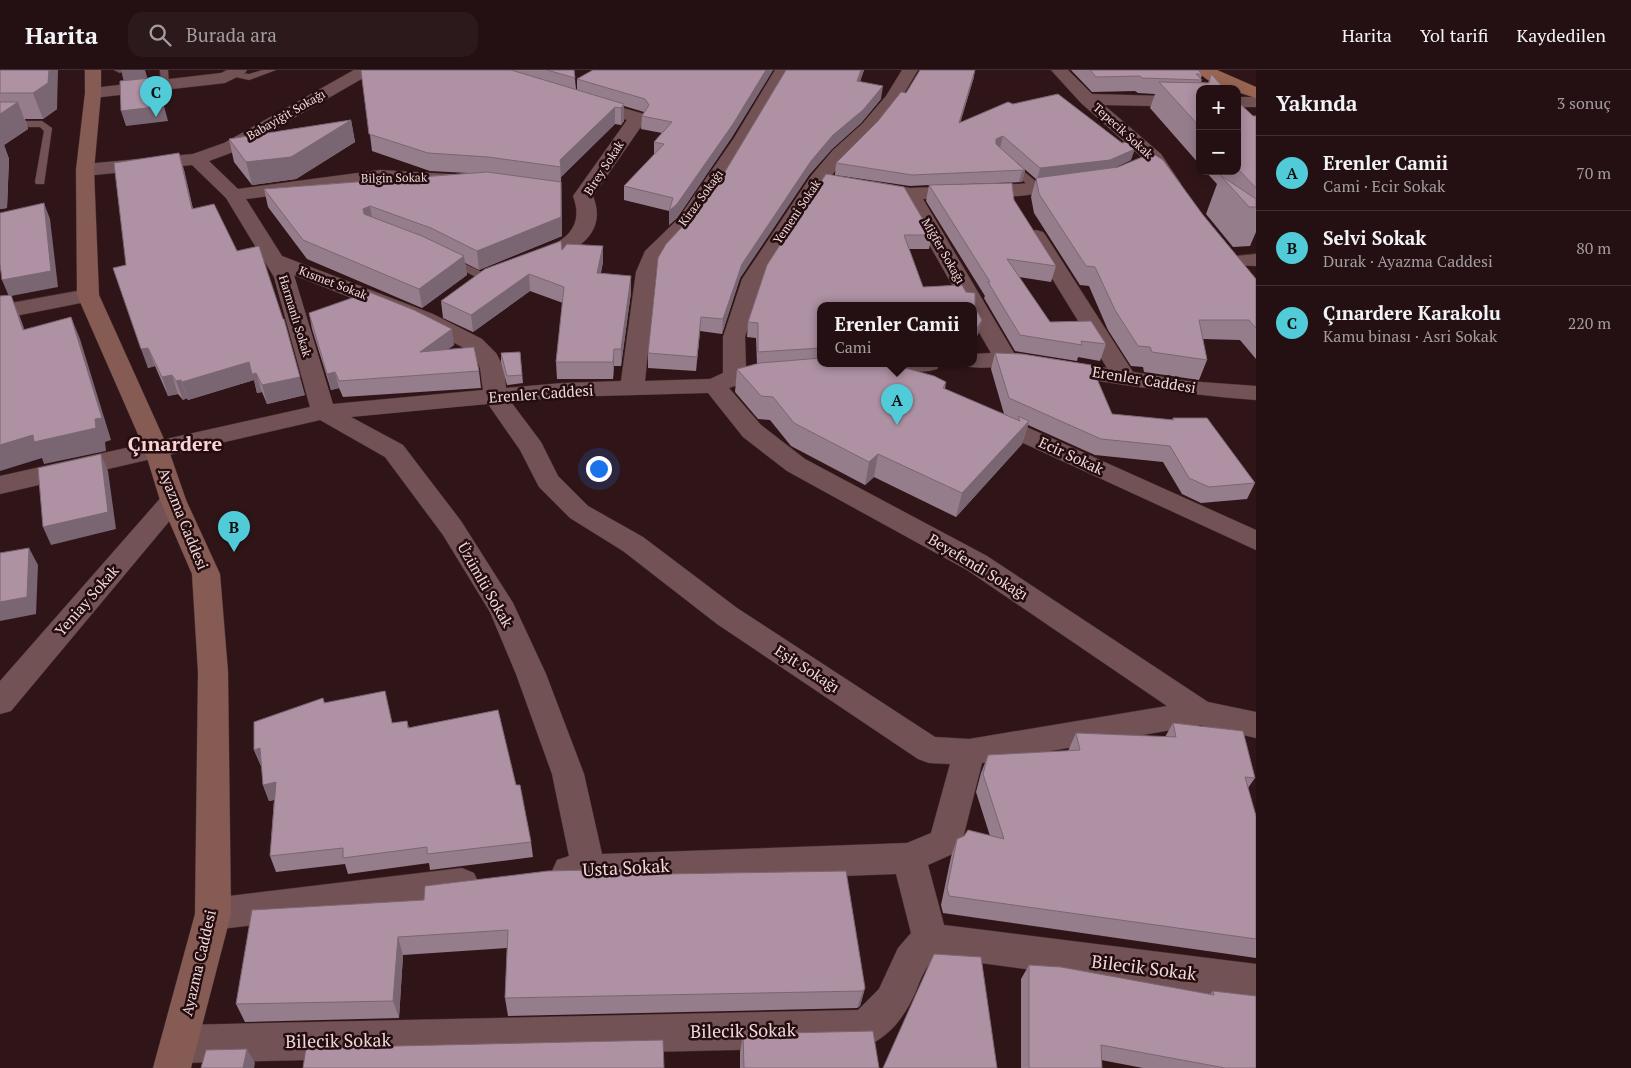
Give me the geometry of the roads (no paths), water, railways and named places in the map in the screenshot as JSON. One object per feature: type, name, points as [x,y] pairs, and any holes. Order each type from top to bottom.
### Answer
[{"type":"main road","points":[[1205,70],[1220,79],[1256,93]]},
{"type":"main road","points":[[1232,70],[1256,81]]},
{"type":"street","name":"Babayiğit Sokağı","points":[[85,170],[196,159],[230,147],[366,70]]},
{"type":"street","name":"Kiraz Sokağı","points":[[632,389],[646,272],[652,255],[685,223],[743,138],[783,70]]},
{"type":"street","name":"Yemeni Sokak","points":[[724,382],[734,337],[753,279],[837,182],[839,154],[873,123],[893,98],[910,70]]},
{"type":"street","name":"Tepecik Sokak","points":[[1059,70],[1145,162],[1182,197]]},
{"type":"street","points":[[93,81],[165,77],[225,78],[236,72]]},
{"type":"street","name":"Ayazma Caddesi","points":[[93,81],[85,170],[88,295],[156,448],[173,500],[206,574],[213,672],[213,914],[176,1056]]},
{"type":"street","name":"Birey Sokak","points":[[465,286],[497,271],[564,247],[584,229],[588,214],[583,196],[638,118],[573,98]]},
{"type":"street","points":[[1087,99],[1196,102]]},
{"type":"street","points":[[1241,102],[1256,102]]},
{"type":"street","name":"Harmanlı Sokak","points":[[196,159],[234,194],[285,277],[323,412]]},
{"type":"street","name":"Bilgin Sokak","points":[[234,194],[380,176],[472,180]]},
{"type":"street","points":[[837,182],[910,194],[972,190],[1026,201],[1088,183]]},
{"type":"street","points":[[564,192],[583,196]]},
{"type":"street","name":"Miğfer Sokağı","points":[[910,194],[972,302]]},
{"type":"street","points":[[1026,201],[1124,377]]},
{"type":"street","points":[[1250,282],[1226,254],[1256,260]]},
{"type":"street","name":"Kısmet Sokak","points":[[274,260],[431,313],[485,353],[492,368],[495,397]]},
{"type":"street","points":[[0,312],[88,295]]},
{"type":"street","name":"Miğfer Sokağı","points":[[977,310],[1006,360]]},
{"type":"street","name":"Erenler Caddesi","points":[[977,361],[1006,360],[1187,388],[1256,393]]},
{"type":"street","points":[[840,370],[875,367]]},
{"type":"street","points":[[889,367],[930,388]]},
{"type":"street","name":"Erenler Caddesi","points":[[0,485],[156,448],[323,412],[563,390],[632,389],[724,382],[792,373]]},
{"type":"street","name":"Beyefendi Sokağı","points":[[724,382],[752,431],[796,465],[977,563],[1200,712],[1256,725]]},
{"type":"street","name":"Eşit Sokağı","points":[[495,397],[532,448],[548,481],[579,512],[633,544],[727,616],[930,750],[969,752],[1200,712]]},
{"type":"street","name":"Ecir Sokak","points":[[973,411],[1256,542]]},
{"type":"street","name":"Üzümlü Sokak","points":[[323,412],[394,451],[452,528],[503,610],[531,674],[568,774],[588,868]]},
{"type":"street","name":"Yeniay Sokak","points":[[0,702],[173,500]]},
{"type":"street","name":"Usta Sokak","points":[[539,874],[588,868],[909,858],[945,842],[969,752]]},
{"type":"street","points":[[909,858],[930,940]]},
{"type":"street","points":[[213,914],[490,880]]},
{"type":"street","name":"Bilecik Sokak","points":[[176,1056],[865,1028],[894,999],[907,964],[915,951],[930,940],[1256,982]]},
{"type":"lane","points":[[236,72],[253,76],[272,70]]},
{"type":"lane","points":[[0,124],[42,124],[49,130],[40,182]]},
{"type":"lane","points":[[1000,152],[1026,201]]},
{"type":"lane","points":[[436,254],[497,271]]},
{"type":"place","name":"Çınardere Karakolu","points":[[156,117]]},
{"type":"place","name":"Erenler Camii","points":[[897,425]]},
{"type":"place","name":"Selvi Sokak","points":[[234,552]]},
{"type":"district","name":"Çınardere","points":[[175,444]]}]
